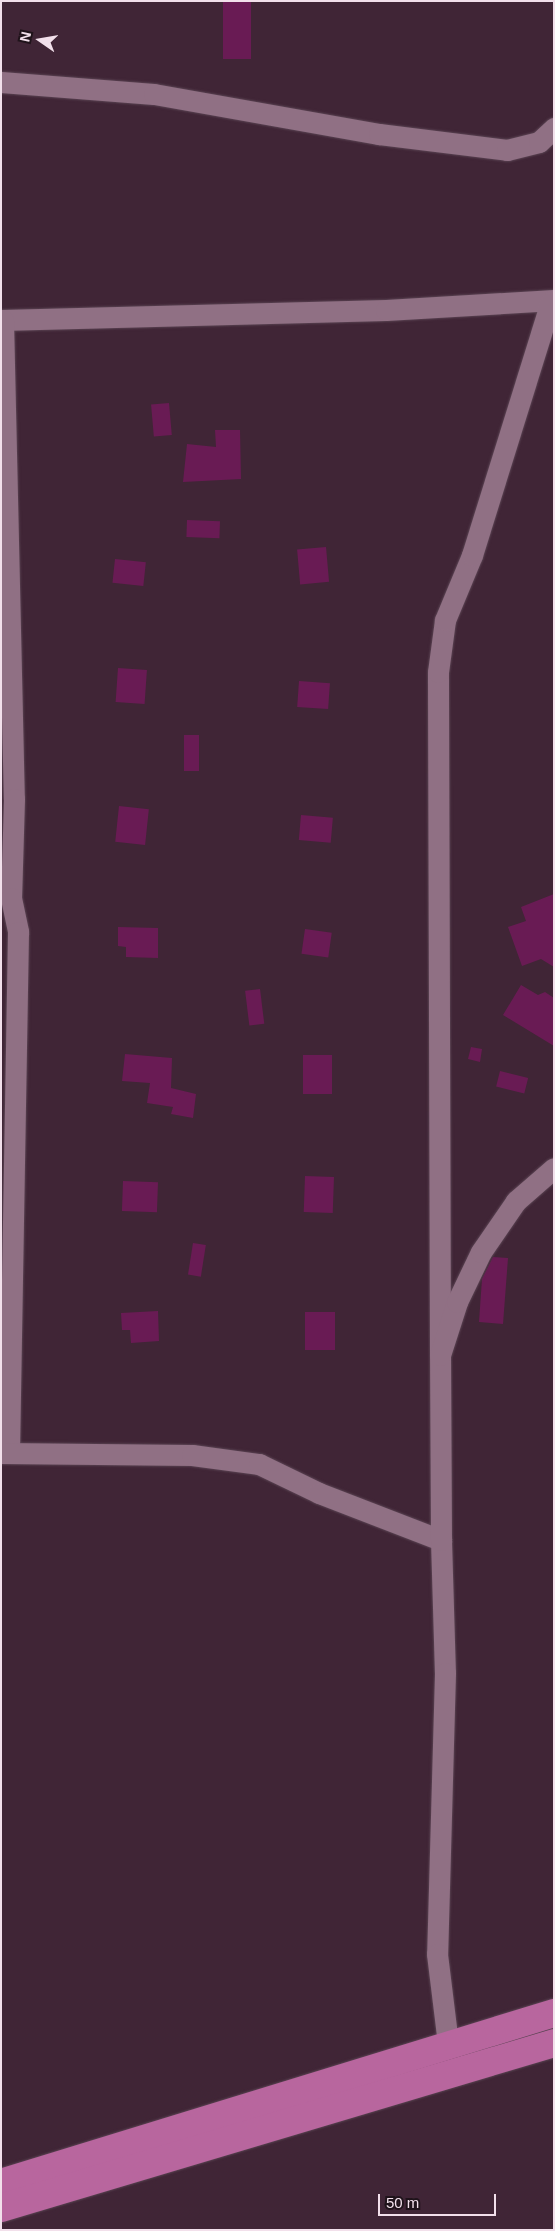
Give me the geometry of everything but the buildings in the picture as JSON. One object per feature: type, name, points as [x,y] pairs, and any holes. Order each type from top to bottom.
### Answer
[{"type":"main road","points":[[1,2183],[448,2044],[554,2013]]},
{"type":"main road","points":[[1,2208],[554,2043]]},
{"type":"street","points":[[1,82],[154,94],[379,134],[507,150],[539,142],[554,128]]},
{"type":"street","points":[[441,1540],[319,1493],[259,1464],[192,1455],[5,1452],[18,932],[11,898],[14,799],[2,320],[552,301],[472,555],[448,612],[438,672],[441,1540],[445,1673],[437,1954],[448,2044]]},
{"type":"street","points":[[440,1355],[457,1302],[481,1252],[516,1201],[554,1168]]}]
